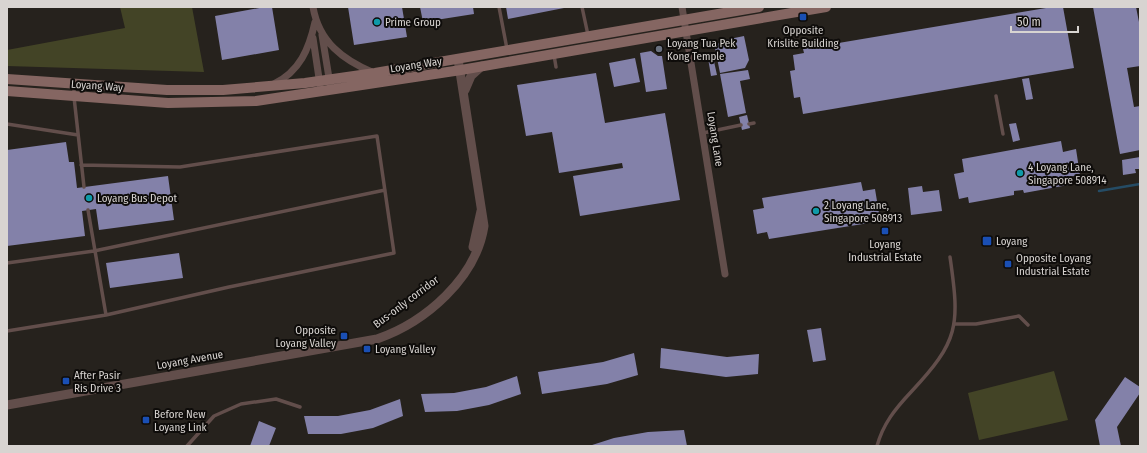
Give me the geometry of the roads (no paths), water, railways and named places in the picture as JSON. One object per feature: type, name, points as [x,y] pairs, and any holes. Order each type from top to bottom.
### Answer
[{"type":"main road","name":"Loyang Way","points":[[7,91],[168,103],[222,103],[256,100],[375,73],[759,7]]},
{"type":"main road","name":"Loyang Way","points":[[7,80],[167,90],[223,90],[325,85],[460,70],[826,7]]},
{"type":"street","points":[[268,87],[285,78],[298,65],[308,49],[315,22],[313,7]]},
{"type":"street","name":"Loyang Lane","points":[[682,7],[725,274]]},
{"type":"street","points":[[315,22],[322,35],[343,57],[356,66],[375,73]]},
{"type":"street","points":[[322,35],[325,85]]},
{"type":"street","points":[[312,36],[325,85]]},
{"type":"street","name":"Bus-only corridor","points":[[377,339],[419,310],[443,291],[459,276],[471,254],[482,209],[458,59]]},
{"type":"street","points":[[464,93],[471,76],[482,66]]},
{"type":"street","name":"Loyang Avenue","points":[[7,405],[377,339]]},
{"type":"lane","points":[[499,7],[507,50]]},
{"type":"lane","points":[[582,7],[588,36]]},
{"type":"lane","points":[[554,54],[556,67]]},
{"type":"lane","points":[[74,84],[74,97],[84,187]]},
{"type":"lane","points":[[996,96],[1003,134]]},
{"type":"lane","points":[[749,124],[754,123]]},
{"type":"lane","points":[[7,124],[78,135]]},
{"type":"lane","points":[[703,132],[741,125]]},
{"type":"lane","points":[[7,331],[106,315],[229,287],[394,253],[377,136],[180,167],[81,165]]},
{"type":"lane","points":[[7,263],[94,251],[384,190]]},
{"type":"lane","points":[[88,210],[106,315]]},
{"type":"lane","points":[[877,446],[880,434],[891,414],[932,370],[943,355],[949,343],[955,324],[956,301],[950,257]]},
{"type":"lane","points":[[955,324],[976,324],[1019,316],[1028,325]]},
{"type":"lane","points":[[186,446],[214,416],[241,404],[276,399],[300,407]]},
{"type":"waterway","points":[[1099,191],[1140,184]]},
{"type":"place","name":"Opposite Krislite Building","points":[[803,17]]},
{"type":"place","name":"Prime Group","points":[[377,22]]},
{"type":"place","name":"Loyang Tua Pek Kong Temple","points":[[659,49]]},
{"type":"place","name":"4 Loyang Lane, Singapore 508914","points":[[1020,173]]},
{"type":"place","name":"Loyang Bus Depot","points":[[89,198]]},
{"type":"place","name":"2 Loyang Lane, Singapore 508913","points":[[816,211]]},
{"type":"place","name":"Loyang Industrial Estate","points":[[885,231]]},
{"type":"place","name":"Loyang","points":[[987,241]]},
{"type":"place","name":"Opposite Loyang Industrial Estate","points":[[1008,264]]},
{"type":"place","name":"Opposite Loyang Valley","points":[[344,336]]},
{"type":"place","name":"Loyang Valley","points":[[367,349]]},
{"type":"place","name":"After Pasir Ris Drive 3","points":[[66,381]]},
{"type":"place","name":"Before New Loyang Link","points":[[146,420]]}]
